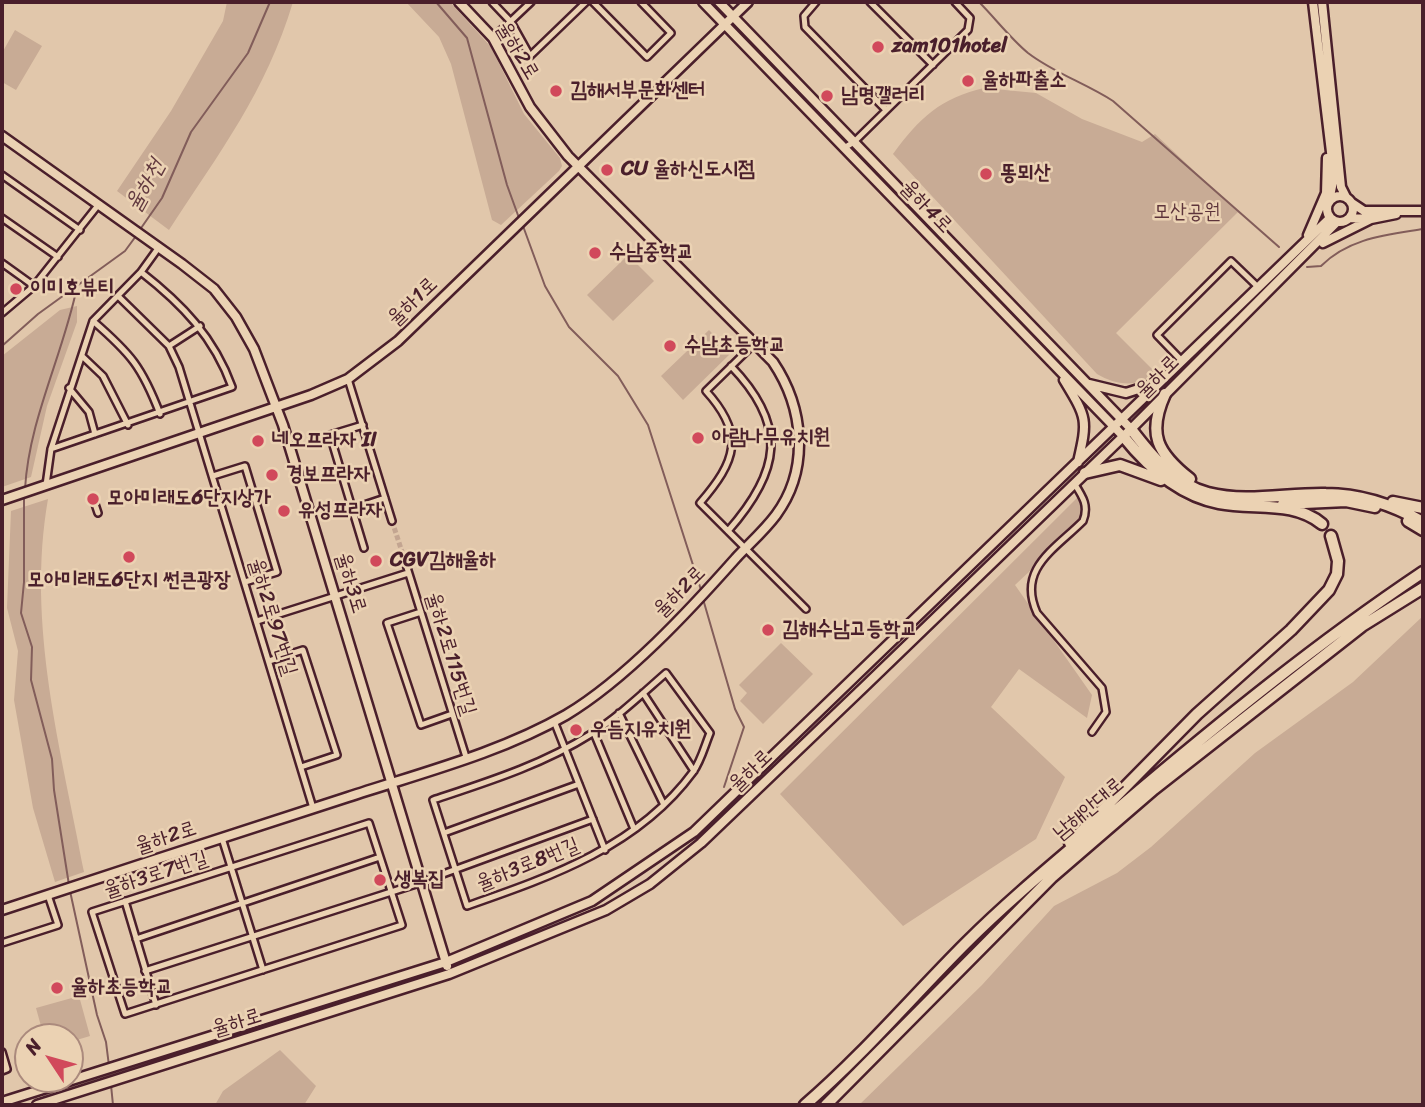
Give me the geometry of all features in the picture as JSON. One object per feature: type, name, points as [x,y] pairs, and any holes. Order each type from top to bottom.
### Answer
[{"type":"highway","points":[[1165,394],[1157,412],[1156,440],[1171,463],[1202,495]]},
{"type":"highway","points":[[1127,432],[1154,469],[1202,495],[1219,503],[1301,511],[1322,524]]},
{"type":"highway","points":[[1085,473],[1120,465],[1137,469],[1177,491],[1202,495],[1252,498],[1327,494],[1362,496],[1423,508]]},
{"type":"highway","points":[[1362,496],[1423,522]]},
{"type":"highway","points":[[1261,507],[1313,501],[1346,501],[1374,506],[1423,530]]},
{"type":"highway","points":[[1019,893],[1197,714],[1329,590],[1337,574],[1338,561],[1331,536]]},
{"type":"highway","name":"남해안대로","points":[[805,1105],[849,1067],[966,943],[1019,893],[1233,711],[1354,618],[1423,572]]},
{"type":"highway","name":"남해안대로","points":[[826,1105],[1052,877],[1154,789],[1341,642],[1423,588]]},
{"type":"main road","name":"율하2로","points":[[2,910],[513,741],[554,721],[600,692],[691,608],[777,514],[795,469],[799,445],[799,424],[786,381],[755,343],[578,167],[530,107],[493,38],[459,2]]},
{"type":"main road","name":"율하4로","points":[[703,2],[1114,427],[1127,432]]},
{"type":"main road","name":"율하4로","points":[[719,2],[1122,420],[1127,432]]},
{"type":"main road","name":"율하1로","points":[[2,500],[201,435],[348,379],[398,341],[748,2]]},
{"type":"main road","points":[[1313,2],[1334,185],[1327,210],[1334,220],[1371,219]]},
{"type":"main road","points":[[1322,2],[1341,187],[1353,210],[1350,218]]},
{"type":"main road","points":[[1297,249],[1313,227],[1326,193],[1328,127]]},
{"type":"main road","points":[[2,136],[99,204]]},
{"type":"main road","points":[[1329,201],[1337,196],[1349,199],[1364,211],[1423,211]]},
{"type":"main road","name":"율하3로","points":[[99,204],[214,289],[236,317],[254,349],[277,407],[393,782],[449,974]]},
{"type":"main road","points":[[1286,273],[1329,237],[1371,219],[1405,212]]},
{"type":"main road","name":"율하로","points":[[2,1102],[446,962],[592,901],[694,832],[1297,249],[1334,220]]},
{"type":"main road","name":"율하로","points":[[37,1105],[449,974],[606,910],[654,880],[701,843],[1085,473],[1286,273],[1334,220]]},
{"type":"main road","points":[[1058,368],[1084,417],[1087,429],[1077,463]]},
{"type":"main road","points":[[1087,384],[1126,393],[1163,380]]},
{"type":"street","points":[[492,2],[511,22],[530,56],[586,2]]},
{"type":"street","points":[[493,38],[531,2]]},
{"type":"street","points":[[593,2],[647,57],[671,33],[641,2]]},
{"type":"street","points":[[816,2],[806,11],[805,27],[886,110]]},
{"type":"street","points":[[870,2],[933,65]]},
{"type":"street","points":[[844,148],[854,142],[933,65],[970,25],[970,18],[956,2]]},
{"type":"street","points":[[2,175],[80,230]]},
{"type":"street","points":[[3,310],[34,286],[99,204]]},
{"type":"street","points":[[2,218],[58,257]]},
{"type":"street","points":[[43,486],[69,388],[93,321],[141,272],[155,244]]},
{"type":"street","name":"율하로","points":[[1182,361],[1157,335],[1231,261],[1258,288]]},
{"type":"street","points":[[2,263],[34,286]]},
{"type":"street","points":[[51,449],[128,425],[232,387],[222,360],[200,326],[175,299],[141,272]]},
{"type":"street","points":[[118,296],[169,346],[200,326]]},
{"type":"street","points":[[93,321],[136,361],[146,377],[160,414]]},
{"type":"street","points":[[755,343],[706,391],[729,425],[731,457],[720,480],[700,503],[806,609]]},
{"type":"street","name":"율하2로97번길","points":[[169,346],[201,435],[313,808]]},
{"type":"street","points":[[82,356],[103,376],[128,425]]},
{"type":"street","points":[[728,531],[752,503],[763,485],[771,447],[759,400],[731,366]]},
{"type":"street","points":[[348,379],[392,521]]},
{"type":"street","points":[[69,388],[89,412],[95,434]]},
{"type":"street","points":[[363,425],[330,435],[364,548]]},
{"type":"street","points":[[213,476],[245,466],[277,572],[245,582]]},
{"type":"street","points":[[1074,483],[1086,502],[1083,521],[1034,571],[1030,583],[1030,598],[1037,613],[1101,688],[1105,712],[1092,732]]},
{"type":"street","points":[[352,509],[385,498]]},
{"type":"street","points":[[95,504],[98,513]]},
{"type":"street","name":"율하2로115번길","points":[[405,561],[466,757]]},
{"type":"street","points":[[257,621],[408,573]]},
{"type":"street","points":[[421,612],[387,623],[421,724],[452,714]]},
{"type":"street","points":[[269,661],[303,650],[337,755],[301,767]]},
{"type":"street","points":[[554,721],[566,750],[594,733],[666,673],[710,733],[694,771],[634,829],[605,850]]},
{"type":"street","points":[[643,693],[694,771]]},
{"type":"street","points":[[619,713],[663,803]]},
{"type":"street","points":[[594,733],[634,829]]},
{"type":"street","name":"율하3로8번길","points":[[566,750],[605,850],[555,875],[467,906],[433,800],[512,774],[566,750]]},
{"type":"street","points":[[444,833],[579,785]]},
{"type":"street","name":"율하3로8번길","points":[[422,882],[593,819]]},
{"type":"street","name":"율하3로7번길","points":[[369,823],[380,856],[402,925],[125,1014],[92,912],[369,823]]},
{"type":"street","points":[[222,838],[231,867]]},
{"type":"street","points":[[136,939],[380,856]]},
{"type":"street","name":"율하3로7번길","points":[[231,867],[263,970]]},
{"type":"street","points":[[145,971],[422,882]]},
{"type":"street","points":[[2,943],[58,925],[48,894]]},
{"type":"street","points":[[125,901],[156,1004]]},
{"type":"street","points":[[2,1052],[7,1069],[2,1070]]},
{"type":"green space","points":[[227,2],[293,2],[269,65],[240,121],[169,230],[117,191],[171,111],[223,21]]},
{"type":"green space","points":[[406,2],[450,2],[491,47],[524,114],[560,158],[562,166],[559,171],[501,225],[492,220],[451,64],[439,37]]},
{"type":"green space","points":[[15,30],[42,46],[16,90],[2,82],[2,53]]},
{"type":"green space","name":"모산공원","points":[[984,88],[1036,93],[1082,119],[1142,142],[1155,134],[1238,212],[1116,333],[1155,372],[1141,381],[1119,383],[1097,374],[893,154],[932,111],[955,97]]},
{"type":"green space","points":[[628,255],[654,281],[613,321],[587,295]]},
{"type":"green space","points":[[77,306],[77,322],[47,406],[31,477],[2,487],[2,356],[60,310]]},
{"type":"green space","points":[[709,330],[731,353],[683,400],[661,376]]},
{"type":"green space","points":[[1081,494],[1086,502],[1083,521],[1015,585],[1092,695],[1087,718],[1019,669],[991,707],[1065,777],[1036,839],[903,926],[780,794]]},
{"type":"green space","points":[[48,499],[42,546],[44,640],[57,733],[84,872],[55,882],[33,808],[14,700],[18,651],[7,608],[11,511]]},
{"type":"green space","points":[[1423,616],[1423,1105],[859,1105],[982,985],[1054,906],[1117,873],[1151,847],[1255,753],[1353,682]]},
{"type":"green space","points":[[781,643],[813,674],[763,724],[740,701],[747,693],[739,685]]},
{"type":"green space","points":[[79,996],[90,1036],[84,1038],[84,1023],[40,1023],[36,1008]]},
{"type":"green space","points":[[280,1050],[316,1086],[304,1105],[215,1105],[223,1091]]},
{"type":"waterway","name":"율하천","points":[[139,231],[162,198],[191,132],[248,53],[270,2]]},
{"type":"waterway","points":[[436,2],[467,38],[507,185],[519,218]]},
{"type":"waterway","points":[[979,2],[1028,53],[1113,101],[1279,247]]},
{"type":"waterway","points":[[523,226],[545,286],[569,327],[618,376],[648,425],[702,593]]},
{"type":"waterway","points":[[1307,267],[1321,266],[1344,249],[1369,239],[1423,229]]},
{"type":"waterway","name":"율하천","points":[[2,346],[38,314],[125,251],[136,236]]},
{"type":"waterway","points":[[25,489],[33,437],[77,287]]},
{"type":"waterway","points":[[24,495],[24,582],[21,613],[32,647],[31,680],[52,759],[54,790],[69,885]]},
{"type":"waterway","points":[[703,599],[735,709],[744,727],[724,787]]},
{"type":"waterway","points":[[70,891],[97,1015],[106,1042],[109,1066]]},
{"type":"waterway","points":[[111,1085],[113,1105]]},
{"type":"tunnel","points":[[392,521],[405,561]]},
{"type":"place","name":"zam101hotel","points":[[878,47]]},
{"type":"place","name":"율하파출소","points":[[968,81]]},
{"type":"place","name":"김해서부문화센터","points":[[556,91]]},
{"type":"place","name":"남명갤러리","points":[[827,96]]},
{"type":"place","name":"CU 율하신도시점","points":[[607,170]]},
{"type":"place","name":"똥뫼산","points":[[986,174]]},
{"type":"place","name":"수남중학교","points":[[595,253]]},
{"type":"place","name":"이미호뷰티","points":[[16,289]]},
{"type":"place","name":"수남초등학교","points":[[670,346]]},
{"type":"place","name":"아람나무유치원","points":[[698,438]]},
{"type":"place","name":"네오프라자 II","points":[[258,441]]},
{"type":"place","name":"경보프라자","points":[[272,475]]},
{"type":"place","name":"모아미래도6단지상가","points":[[93,499]]},
{"type":"place","name":"유성프라자","points":[[284,511]]},
{"type":"place","name":"모아미래도6단지 썬큰광장","points":[[129,557]]},
{"type":"place","name":"CGV김해율하","points":[[376,561]]},
{"type":"place","name":"김해수남고등학교","points":[[768,630]]},
{"type":"place","name":"우듬지유치원","points":[[576,730]]},
{"type":"place","name":"생복집","points":[[380,880]]},
{"type":"place","name":"율하초등학교","points":[[57,988]]}]
